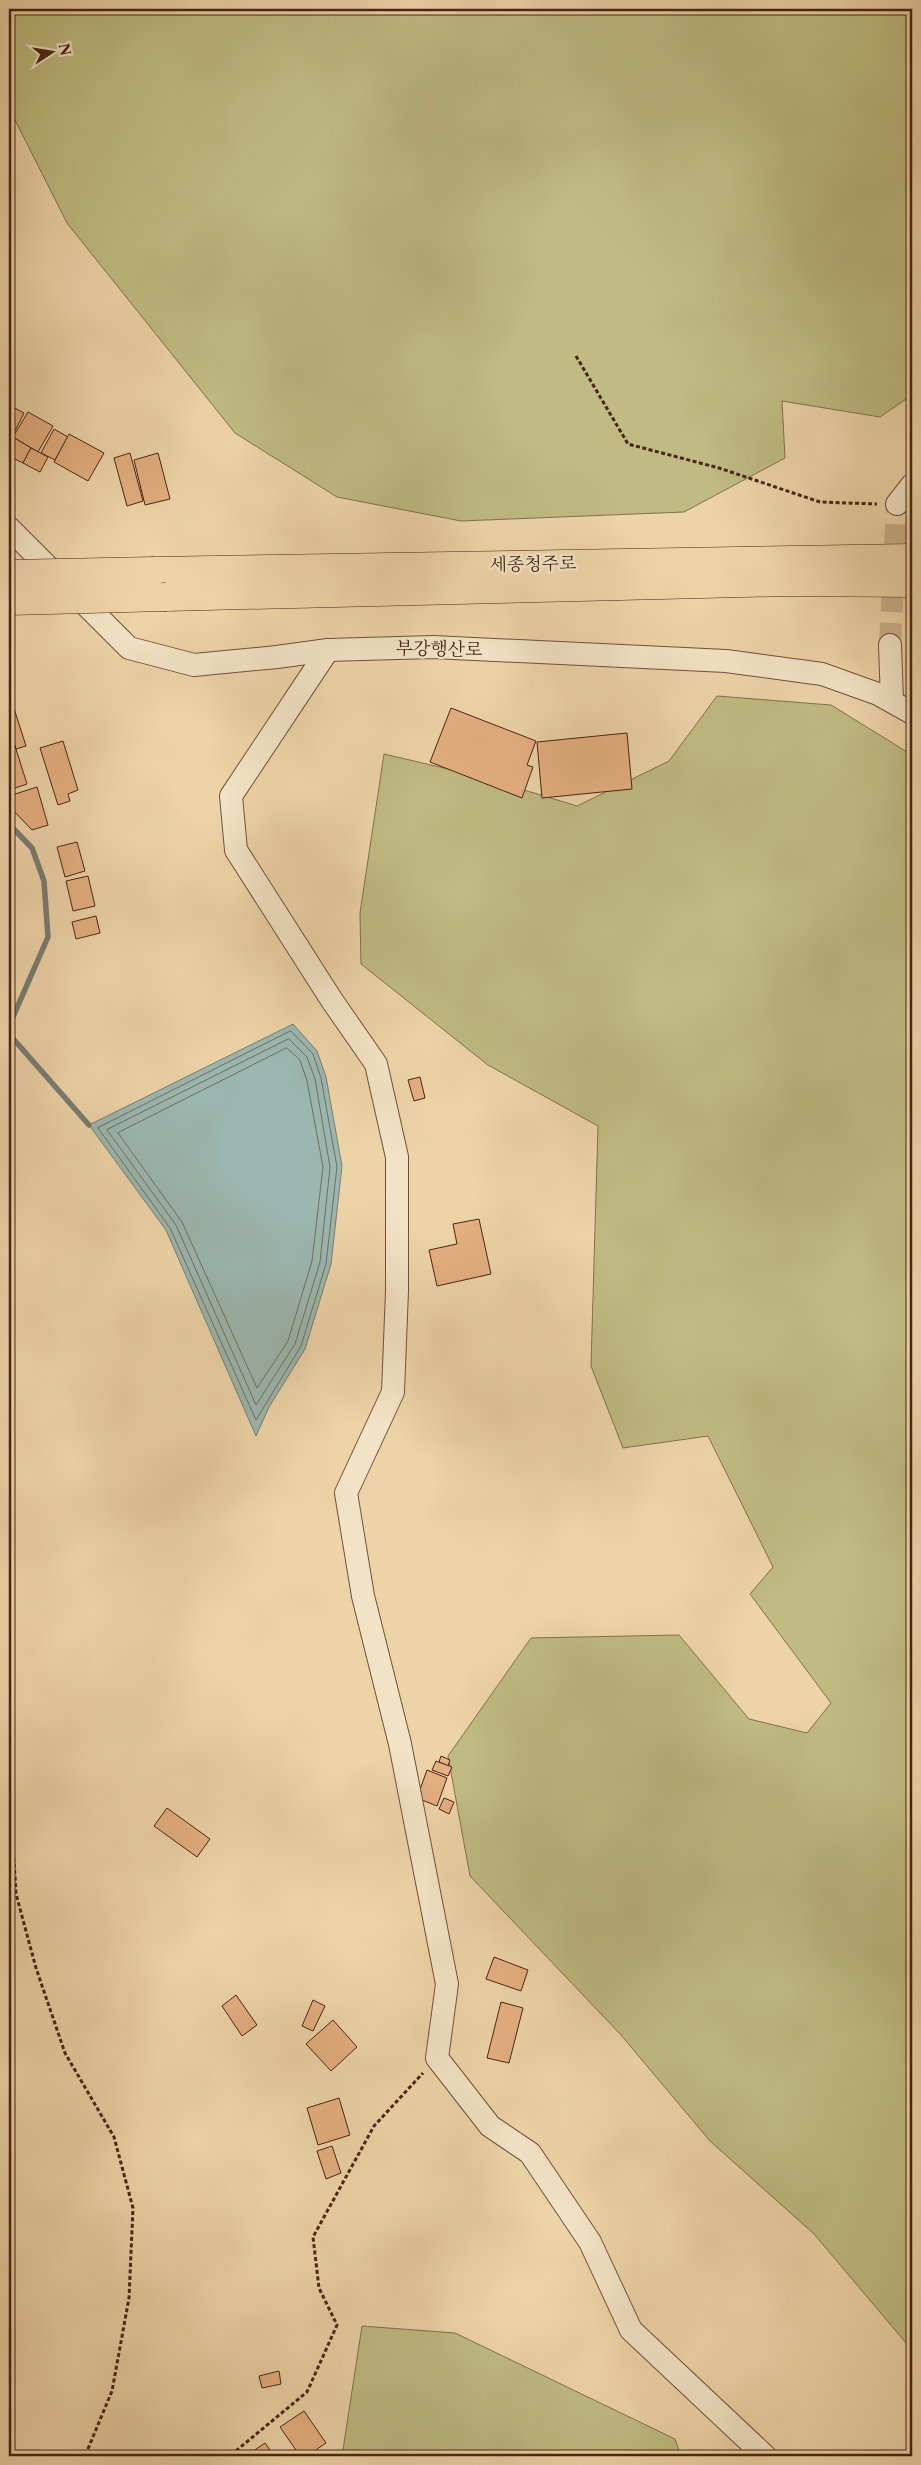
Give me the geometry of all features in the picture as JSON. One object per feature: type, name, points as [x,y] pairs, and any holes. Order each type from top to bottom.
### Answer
[{"type":"highway","name":"세종청주로","points":[[9,574],[912,558]]},
{"type":"highway","name":"세종청주로","points":[[9,600],[788,582],[912,583]]},
{"type":"street","points":[[905,505],[912,485]]},
{"type":"street","name":"부강행산로","points":[[9,528],[129,648],[194,665],[328,650],[433,646],[726,661],[822,674],[892,701],[912,713]]},
{"type":"street","points":[[890,645],[892,701]]},
{"type":"street","points":[[328,650],[231,796],[236,850],[331,1000],[376,1064],[397,1157],[397,1291],[393,1392],[346,1493],[363,1596],[400,1744],[446,1984],[437,2058],[490,2126],[530,2153],[590,2242],[631,2330],[765,2456]]},
{"type":"path","points":[[576,356],[628,444],[719,468],[820,502],[905,505]]},
{"type":"path","points":[[9,1812],[16,1894],[36,1968],[65,2053],[114,2136],[133,2208],[129,2298],[112,2391],[85,2456]]},
{"type":"path","points":[[232,2456],[307,2392],[337,2325],[318,2288],[313,2237],[374,2126],[437,2058]]},
{"type":"shaded area","points":[[9,9],[912,9],[912,395],[880,417],[782,401],[785,458],[684,512],[461,521],[337,497],[235,433],[67,223],[9,108]]},
{"type":"shaded area","points":[[717,696],[831,705],[912,755],[912,2350],[814,2234],[710,2141],[621,2035],[470,1876],[448,1756],[531,1638],[679,1635],[749,1719],[807,1733],[831,1703],[750,1594],[773,1567],[708,1436],[623,1448],[591,1366],[598,1126],[488,1065],[361,964],[360,913],[384,754],[478,776],[577,806],[669,761]]},
{"type":"shaded area","points":[[362,2326],[455,2333],[675,2439],[681,2456],[342,2456]]},
{"type":"water","points":[[293,1024],[317,1051],[326,1077],[342,1166],[331,1264],[305,1349],[269,1407],[256,1436],[166,1230],[89,1125]]},
{"type":"building","points":[[9,405],[24,413],[14,433],[9,430]]},
{"type":"building","points":[[28,412],[53,426],[38,452],[13,437]]},
{"type":"building","points":[[54,429],[68,437],[55,460],[41,453]]},
{"type":"building","points":[[69,434],[104,453],[88,481],[54,462]]},
{"type":"building","points":[[13,437],[31,448],[23,463],[9,456],[9,447]]},
{"type":"building","points":[[31,448],[48,457],[40,472],[23,463]]},
{"type":"building","points":[[130,453],[143,501],[127,506],[114,458]]},
{"type":"building","points":[[158,453],[170,499],[145,505],[134,460]]},
{"type":"building","points":[[9,693],[26,746],[16,749],[9,727]]},
{"type":"building","points":[[451,708],[536,741],[527,765],[533,767],[522,798],[430,762]]},
{"type":"building","points":[[9,727],[27,784],[9,790]]},
{"type":"building","points":[[627,733],[632,789],[542,798],[537,742]]},
{"type":"building","points":[[63,741],[78,790],[68,794],[70,801],[58,805],[40,748]]},
{"type":"building","points":[[37,787],[48,825],[32,830],[9,806],[9,796]]},
{"type":"building","points":[[77,842],[85,871],[65,877],[57,847]]},
{"type":"building","points":[[88,876],[95,906],[73,911],[66,881]]},
{"type":"building","points":[[96,916],[100,933],[76,939],[72,922]]},
{"type":"building","points":[[420,1077],[425,1098],[414,1101],[408,1080]]},
{"type":"building","points":[[479,1219],[491,1274],[437,1286],[429,1250],[457,1244],[453,1224]]},
{"type":"building","points":[[441,1756],[450,1760],[448,1766],[439,1762]]},
{"type":"building","points":[[436,1761],[452,1767],[448,1776],[432,1770]]},
{"type":"building","points":[[427,1770],[447,1778],[437,1806],[417,1798]]},
{"type":"building","points":[[444,1798],[454,1802],[449,1814],[439,1809]]},
{"type":"building","points":[[167,1808],[210,1839],[197,1857],[154,1826]]},
{"type":"building","points":[[494,1957],[528,1970],[521,1991],[486,1979]]},
{"type":"building","points":[[236,1995],[257,2025],[242,2036],[222,2006]]},
{"type":"building","points":[[313,2000],[325,2006],[313,2031],[302,2026]]},
{"type":"building","points":[[501,2002],[523,2008],[509,2063],[487,2058]]},
{"type":"building","points":[[333,2020],[357,2047],[331,2071],[306,2044]]},
{"type":"building","points":[[339,2098],[350,2135],[318,2145],[307,2108]]},
{"type":"building","points":[[332,2146],[341,2173],[326,2179],[317,2151]]},
{"type":"building","points":[[279,2371],[281,2384],[262,2388],[259,2376]]},
{"type":"building","points":[[304,2411],[326,2443],[307,2456],[300,2456],[280,2427]]},
{"type":"building","points":[[265,2443],[274,2456],[246,2456]]},
{"type":"waterway","points":[[9,824],[32,848],[44,881],[48,937],[9,1026]]},
{"type":"waterway","points":[[9,1034],[89,1125]]},
{"type":"tunnel","points":[[890,645],[897,504]]}]
